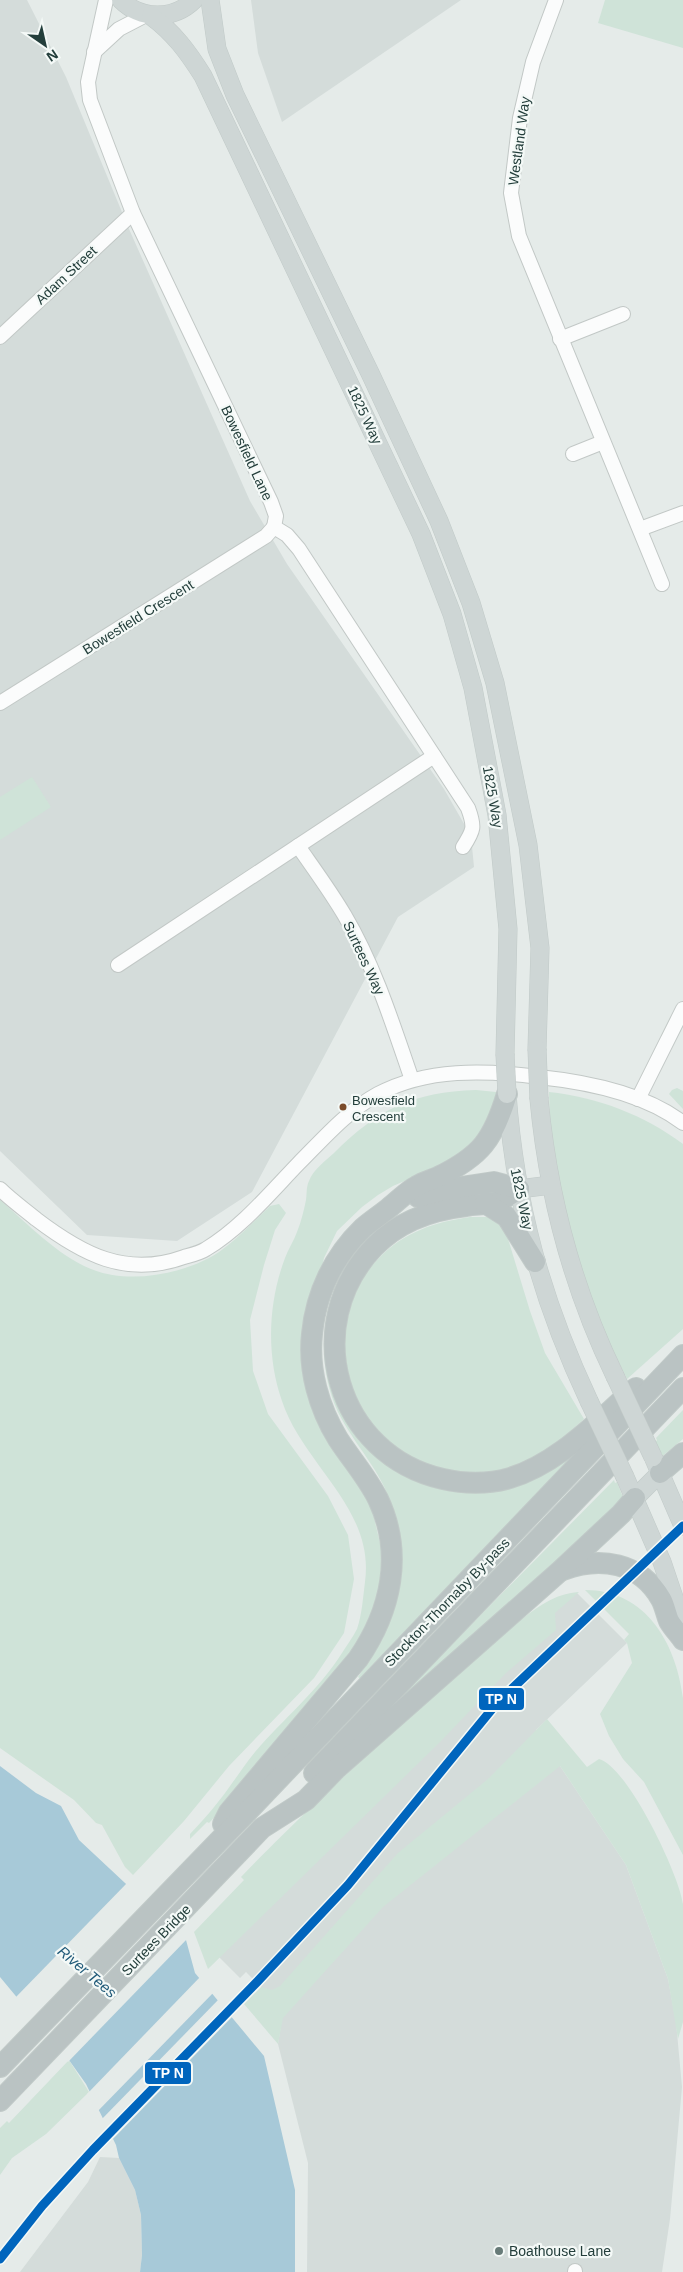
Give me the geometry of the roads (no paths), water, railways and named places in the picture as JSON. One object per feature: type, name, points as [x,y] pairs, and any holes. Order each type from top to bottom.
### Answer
[{"type":"highway","points":[[211,1848],[229,1812],[358,1659],[371,1640],[381,1620],[388,1597],[392,1558],[385,1518],[378,1499],[366,1478],[327,1418],[317,1393],[312,1366],[311,1336],[316,1309],[326,1279],[338,1258],[365,1227],[416,1186],[458,1166],[485,1145],[493,1133],[507,1094]]},
{"type":"highway","points":[[390,1207],[448,1189],[494,1182],[519,1189]]},
{"type":"highway","points":[[519,1189],[498,1201],[441,1209],[406,1223],[375,1246],[352,1276],[344,1294],[335,1331],[336,1369],[341,1387],[358,1422],[383,1450],[398,1461],[433,1477],[470,1483],[499,1480],[526,1472],[559,1453],[683,1348]]},
{"type":"highway","points":[[485,1203],[507,1217],[535,1262]]},
{"type":"highway","name":"Stockton-Thornaby By-pass","points":[[211,1848],[683,1355]]},
{"type":"highway","name":"Stockton-Thornaby By-pass","points":[[262,1828],[683,1388]]},
{"type":"highway","points":[[657,1465],[683,1453]]},
{"type":"highway","points":[[262,1828],[306,1800],[336,1769],[559,1572],[621,1514],[635,1498]]},
{"type":"highway","points":[[559,1572],[581,1563],[596,1562],[604,1562],[627,1568],[646,1581],[661,1599],[669,1621],[683,1640]]},
{"type":"highway","name":"Surtees Bridge","points":[[0,2101],[262,1828]]},
{"type":"highway","name":"Surtees Bridge","points":[[0,2068],[211,1848]]},
{"type":"main road","name":"1825 Way","points":[[121,0],[168,28],[186,50],[203,76],[421,534],[452,614],[473,688],[497,815],[507,920],[505,1054],[507,1094],[519,1189],[535,1262],[566,1351],[635,1498],[662,1562],[683,1624]]},
{"type":"main road","points":[[149,16],[170,14],[189,5],[194,0]]},
{"type":"main road","name":"1825 Way","points":[[210,0],[217,49],[235,95],[370,373],[439,521],[471,604],[495,683],[530,855],[540,948],[537,1049],[540,1099],[551,1185],[572,1269],[592,1324],[683,1526]]},
{"type":"main road","points":[[519,1189],[551,1185]]},
{"type":"main road","points":[[635,1498],[657,1465]]},
{"type":"street","name":"Bowesfield Lane","points":[[106,0],[88,82],[90,100],[133,213],[271,502],[276,516],[274,527]]},
{"type":"street","name":"Westland Way","points":[[556,0],[533,62],[522,109],[511,194],[519,236],[662,584]]},
{"type":"street","points":[[94,52],[119,29],[149,16]]},
{"type":"street","name":"Adam Street","points":[[0,337],[133,213]]},
{"type":"street","points":[[560,339],[623,314]]},
{"type":"street","points":[[573,454],[603,442]]},
{"type":"street","points":[[640,530],[683,513]]},
{"type":"street","points":[[274,527],[287,535],[299,549],[468,808],[474,824],[472,834],[463,847]]},
{"type":"street","name":"Bowesfield Crescent","points":[[0,703],[266,536],[274,527]]},
{"type":"street","points":[[118,965],[434,756]]},
{"type":"street","name":"Surtees Way","points":[[298,846],[346,916],[386,1005],[412,1080]]},
{"type":"street","points":[[638,1099],[683,1009]]},
{"type":"street","points":[[0,1189],[54,1233],[84,1252],[116,1263],[142,1266],[172,1261],[205,1250],[226,1234],[349,1114],[378,1094],[412,1080],[446,1073],[516,1074],[574,1081],[638,1099],[675,1117],[683,1124]]},
{"type":"water","name":"River Tees","points":[[0,1766],[36,1793],[61,1806],[79,1840],[186,1940],[195,1973],[264,2056],[295,2190],[295,2272],[140,2272],[142,2255],[141,2215],[135,2190],[119,2158],[116,2145],[86,2084],[69,2060],[0,1977]]},
{"type":"place","name":"Bowesfield Crescent","points":[[343,1107]]},
{"type":"place","name":"Boathouse Lane","points":[[499,2251]]}]
